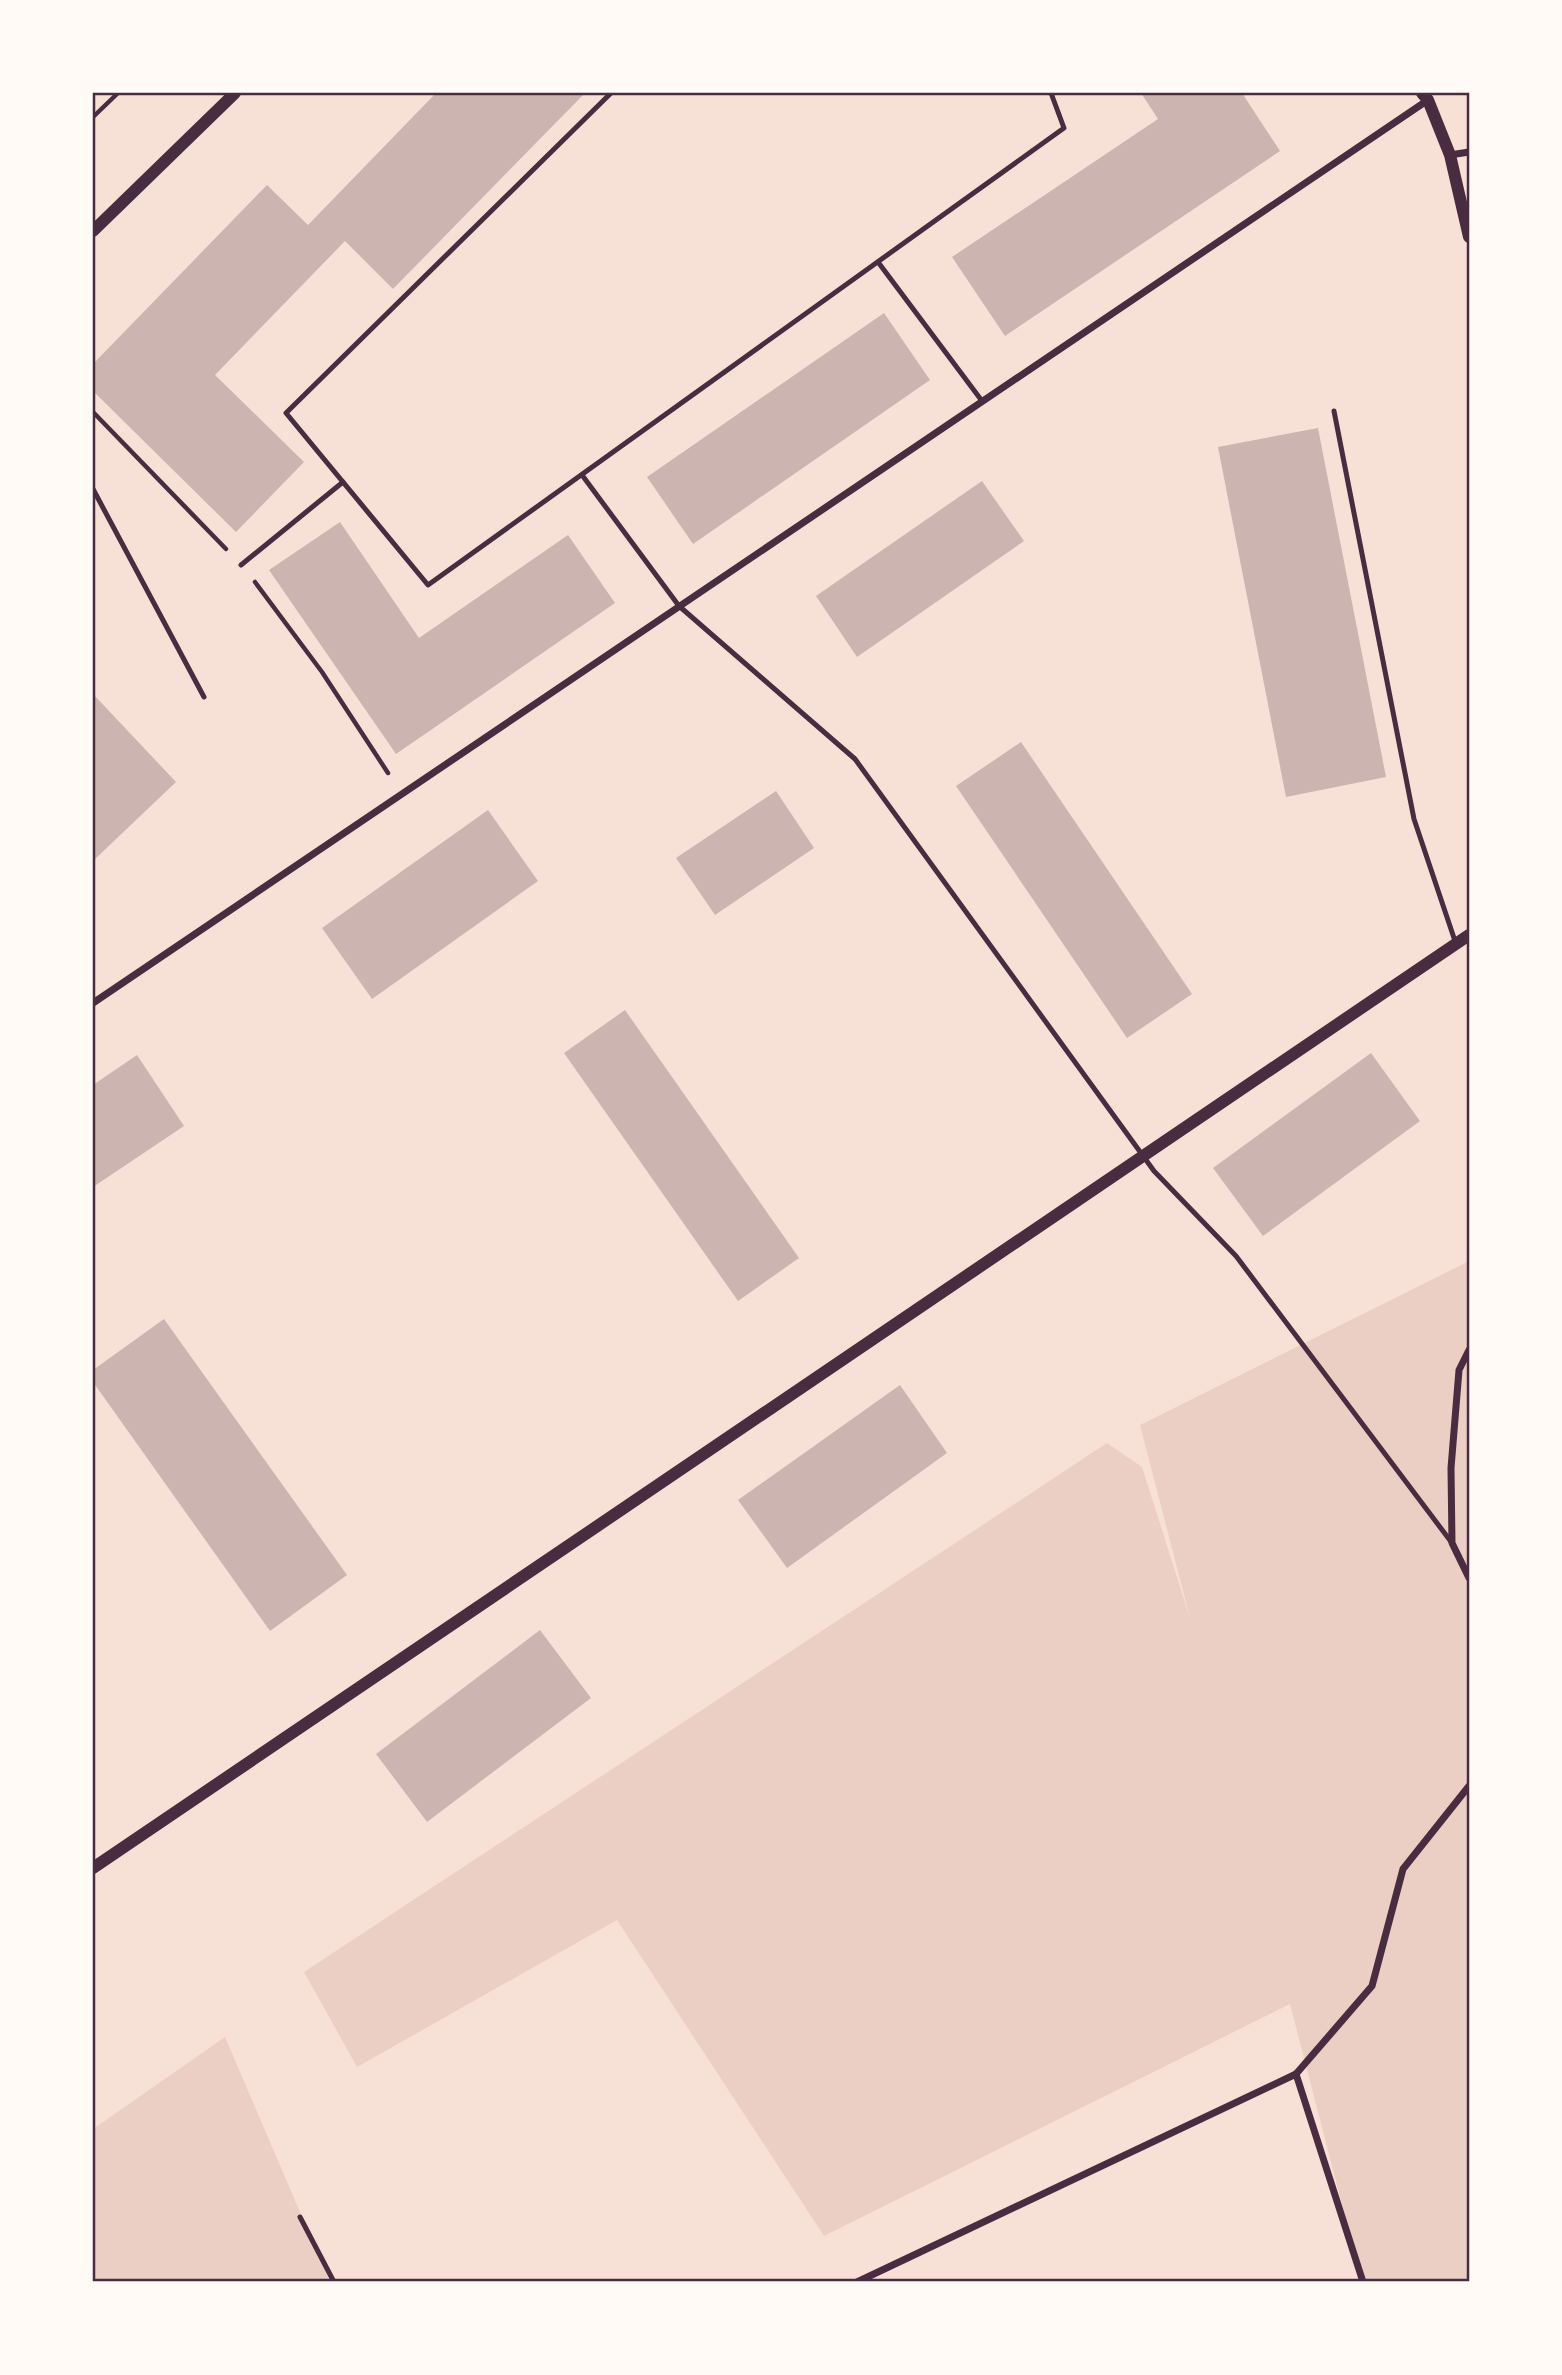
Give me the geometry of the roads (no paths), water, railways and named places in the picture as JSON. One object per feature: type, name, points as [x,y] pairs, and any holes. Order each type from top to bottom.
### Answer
[{"type":"street","points":[[93,231],[235,93]]},
{"type":"street","points":[[93,1003],[982,401],[1425,96],[1450,155],[1469,237]]},
{"type":"street","points":[[1450,155],[1469,152]]},
{"type":"street","points":[[93,1868],[1469,935]]},
{"type":"street","points":[[1469,1350],[1459,1370],[1451,1468],[1452,1543],[1469,1578]]},
{"type":"street","points":[[857,2282],[1296,2074],[1373,1986],[1403,1869],[1469,1786]]},
{"type":"street","points":[[1296,2074],[1363,2282]]},
{"type":"lane","points":[[611,93],[285,413],[428,585],[1064,128],[1051,93]]},
{"type":"lane","points":[[878,262],[982,401]]},
{"type":"lane","points":[[1334,411],[1414,819],[1456,944]]},
{"type":"lane","points":[[582,475],[679,606],[855,759],[1154,1171],[1236,1256],[1452,1543]]},
{"type":"lane","points":[[241,565],[343,482]]},
{"type":"lane","points":[[93,489],[204,697]]},
{"type":"lane","points":[[300,2217],[334,2282]]}]
